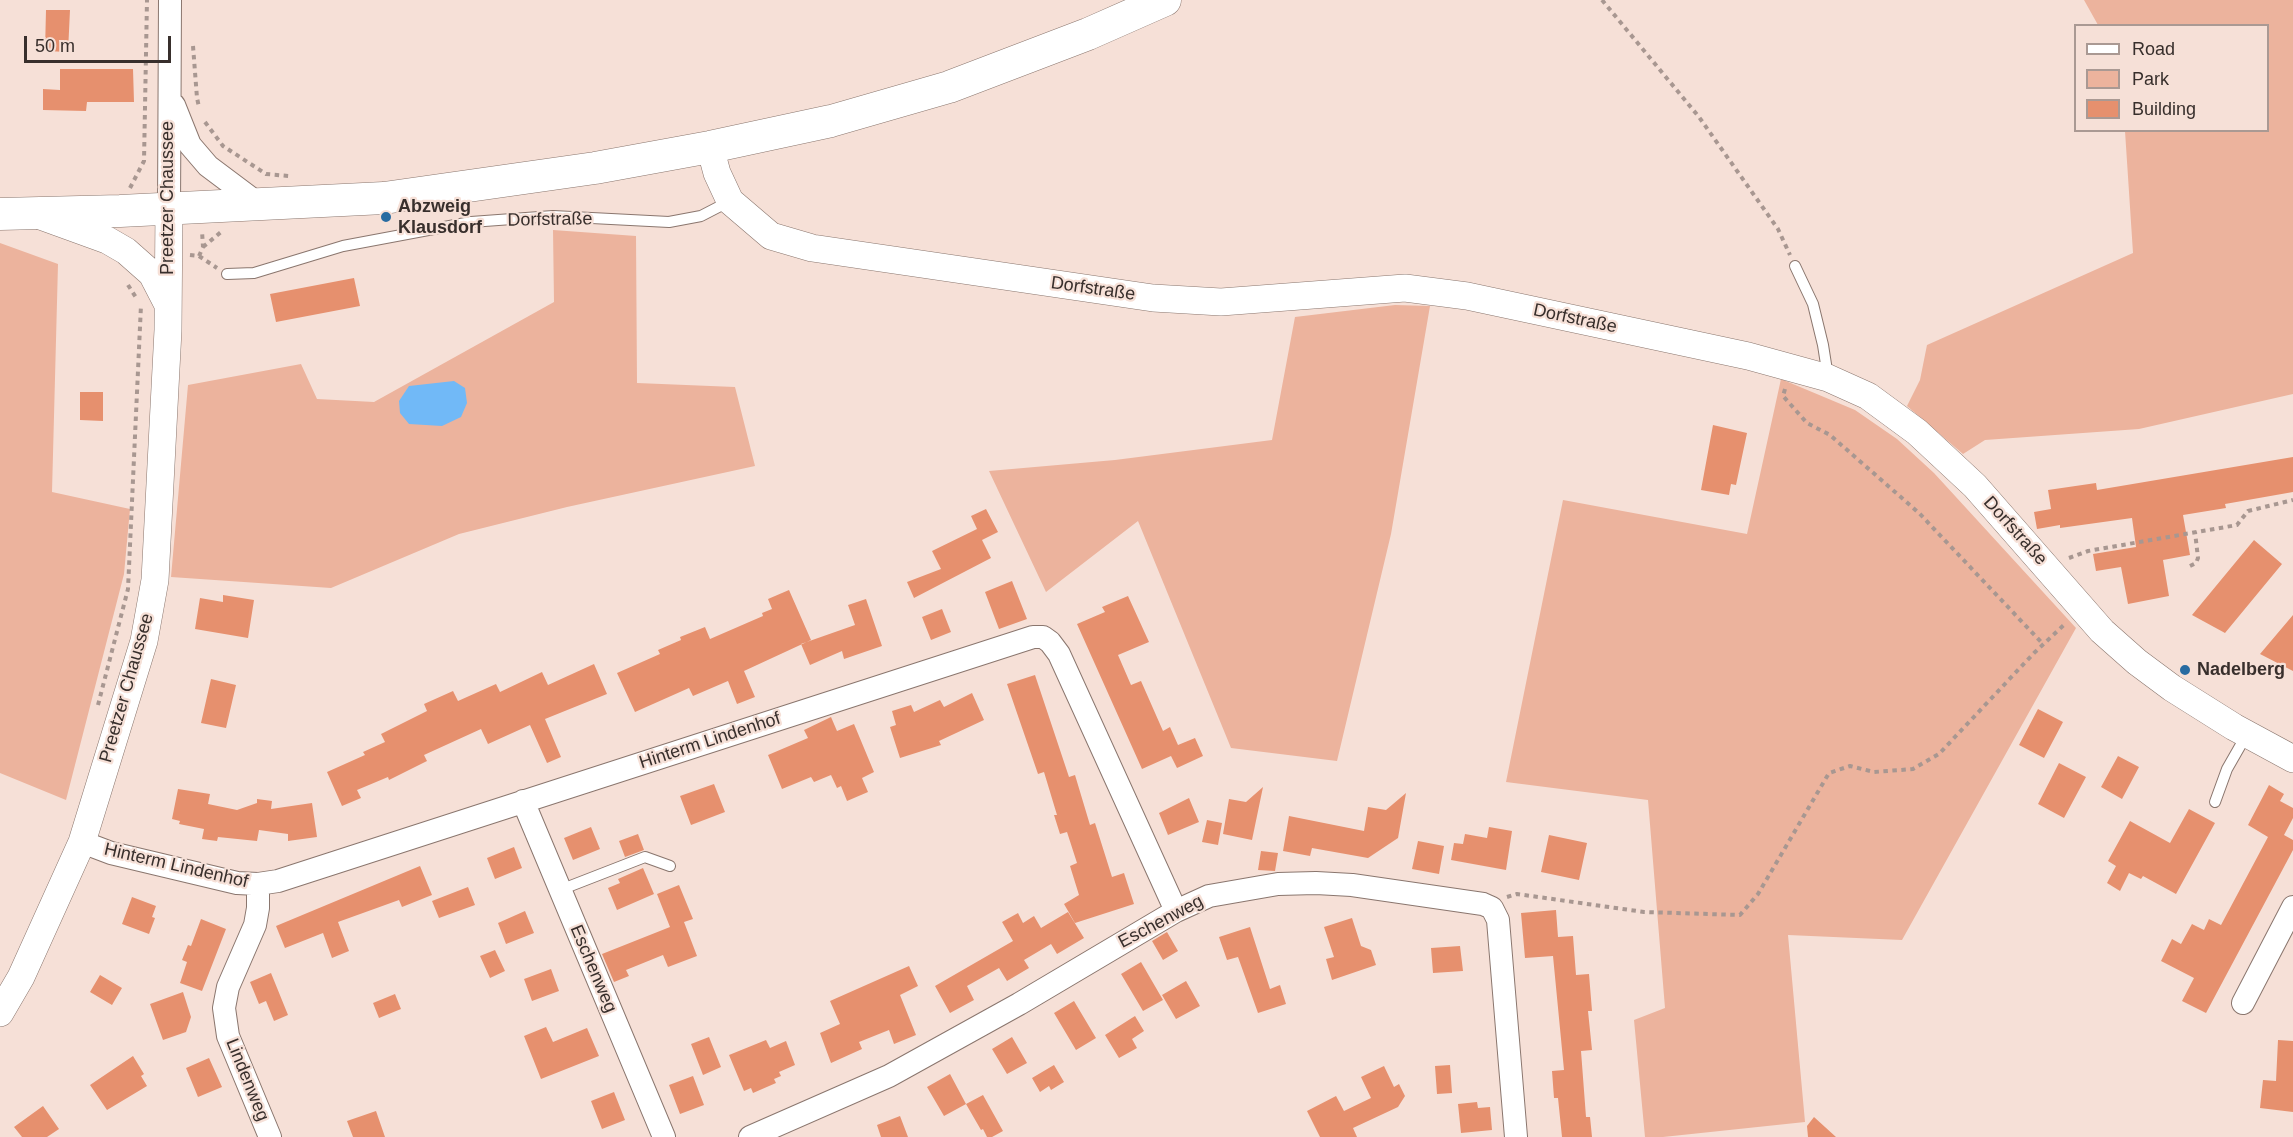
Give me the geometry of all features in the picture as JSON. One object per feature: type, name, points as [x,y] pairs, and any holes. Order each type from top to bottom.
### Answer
[{"type":"main road","points":[[0,214],[169,209],[384,198],[595,168],[710,147],[831,121],[949,87],[1088,34],[1165,0]]},
{"type":"street","name":"Preetzer Chaussee","points":[[0,1013],[21,977],[82,842],[144,641],[155,580],[168,304],[170,0]]},
{"type":"street","name":"Preetzer Chaussee","points":[[169,93],[190,145],[208,166],[260,205]]},
{"type":"street","name":"Dorfstraße","points":[[710,147],[717,173],[730,201],[771,236],[812,248],[1153,298],[1221,302],[1405,288],[1467,296],[1748,356],[1828,378],[1868,396],[1917,432],[1974,486],[2102,631],[2138,662],[2172,688],[2293,759]]},
{"type":"street","name":"Preetzer Chaussee","points":[[35,214],[107,240],[126,251],[152,274],[168,304]]},
{"type":"street","name":"Hinterm Lindenhof","points":[[82,842],[122,856],[237,883],[258,884],[278,881],[1022,640],[1042,637],[1050,642],[1059,654],[1176,911]]},
{"type":"street","name":"Eschenweg","points":[[523,801],[664,1137]]},
{"type":"street","name":"Eschenweg","points":[[750,1137],[889,1076],[1028,999],[1176,911],[1209,896],[1278,884],[1316,883],[1482,904],[1492,908]]},
{"type":"street","name":"Lindenweg","points":[[258,884],[255,925],[228,987],[225,1008],[228,1036],[270,1137]]},
{"type":"street","points":[[2243,1003],[2293,907]]},
{"type":"street","points":[[1492,908],[1498,920],[1516,1137]]},
{"type":"lane","name":"Dorfstraße","points":[[227,274],[254,273],[344,246],[471,222],[553,216],[669,222],[701,216],[730,201]]},
{"type":"lane","points":[[1795,266],[1813,304],[1828,378]]},
{"type":"lane","points":[[2215,802],[2227,769],[2247,734]]},
{"type":"lane","points":[[560,890],[645,857],[670,866]]},
{"type":"path","points":[[132,210],[130,185],[144,161],[147,0]]},
{"type":"path","points":[[1602,0],[1699,117],[1778,229],[1795,266]]},
{"type":"path","points":[[192,44],[200,109]]},
{"type":"path","points":[[203,120],[223,146],[266,174],[289,176]]},
{"type":"path","points":[[96,712],[128,589],[141,306],[117,269],[126,251]]},
{"type":"path","points":[[1791,368],[1783,396],[1807,423],[1830,435],[1919,513],[2043,645]]},
{"type":"path","points":[[2038,557],[2073,558],[2088,551],[2237,525],[2248,511],[2293,500]]},
{"type":"path","points":[[2190,566],[2196,563],[2198,558],[2195,532]]},
{"type":"path","points":[[1492,908],[1505,898],[1517,894],[1644,912],[1740,915],[1758,894],[1829,773],[1850,766],[1874,772],[1913,769],[1940,754],[2043,645],[2082,608]]},
{"type":"green space","points":[[2084,0],[2293,0],[2293,394],[2139,429],[1985,440],[1963,454],[1907,406],[1920,380],[1927,345],[2133,253],[2125,132],[2269,132],[2269,24],[2097,24]]},
{"type":"green space","points":[[553,230],[636,236],[637,383],[735,387],[755,466],[567,507],[459,534],[331,588],[171,577],[188,385],[301,364],[317,399],[374,402],[554,302]]},
{"type":"green space","points":[[0,243],[58,264],[52,492],[130,509],[124,574],[66,800],[0,773]]},
{"type":"green space","points":[[1395,305],[1430,306],[1391,534],[1337,761],[1231,748],[1138,521],[1046,592],[989,471],[1115,460],[1272,440],[1295,317]]},
{"type":"green space","points":[[1781,379],[1855,410],[1897,439],[1934,473],[2076,628],[1902,940],[1788,935],[1805,1122],[1645,1137],[1634,1020],[1665,1008],[1648,800],[1506,782],[1563,500],[1747,534]]},
{"type":"water","points":[[454,381],[465,388],[467,403],[461,417],[442,426],[409,424],[400,413],[399,401],[409,386]]},
{"type":"building","points":[[46,10],[70,10],[68,52],[45,51]]},
{"type":"building","points":[[60,69],[133,69],[134,102],[87,102],[86,111],[43,110],[43,89],[60,90]]},
{"type":"building","points":[[354,278],[360,306],[276,322],[270,294]]},
{"type":"building","points":[[80,392],[103,392],[103,421],[80,420]]},
{"type":"building","points":[[1713,425],[1747,433],[1736,485],[1731,484],[1729,495],[1701,490]]},
{"type":"building","points":[[2293,457],[2293,492],[2225,504],[2226,508],[2183,515],[2190,555],[2163,560],[2169,596],[2128,604],[2121,567],[2096,571],[2093,554],[2136,547],[2132,518],[2037,529],[2034,512],[2051,509],[2048,490],[2096,483],[2097,490]]},
{"type":"building","points":[[986,509],[998,532],[982,540],[991,558],[914,598],[907,582],[941,569],[932,551],[977,529],[971,516]]},
{"type":"building","points":[[2254,540],[2282,564],[2225,633],[2192,615]]},
{"type":"building","points":[[1012,581],[1027,619],[999,629],[985,592]]},
{"type":"building","points":[[789,590],[811,640],[744,671],[755,697],[737,704],[728,681],[693,696],[689,688],[635,712],[617,673],[660,654],[658,650],[681,640],[680,637],[705,627],[710,639],[763,616],[762,613],[772,609],[768,599]]},
{"type":"building","points":[[223,595],[254,600],[248,638],[195,629],[200,598],[223,602]]},
{"type":"building","points":[[1128,596],[1149,642],[1118,655],[1131,685],[1141,681],[1163,731],[1170,727],[1178,745],[1195,738],[1203,756],[1177,768],[1171,756],[1142,769],[1077,624],[1105,612],[1102,607]]},
{"type":"building","points":[[866,599],[882,646],[844,659],[842,651],[810,665],[801,644],[855,625],[848,605]]},
{"type":"building","points":[[942,609],[951,632],[931,640],[922,617]]},
{"type":"building","points":[[2293,615],[2293,671],[2260,654]]},
{"type":"building","points":[[594,664],[607,694],[545,719],[561,757],[547,763],[530,725],[488,744],[481,729],[424,755],[427,761],[389,780],[388,777],[357,790],[361,798],[342,806],[327,772],[365,755],[363,752],[385,742],[381,734],[427,711],[424,704],[453,691],[458,701],[496,684],[500,692],[542,672],[548,685]]},
{"type":"building","points":[[1035,675],[1069,777],[1075,775],[1090,825],[1095,823],[1112,877],[1124,873],[1134,904],[1075,923],[1064,904],[1079,895],[1070,866],[1077,863],[1067,832],[1060,834],[1054,815],[1057,815],[1044,772],[1038,774],[1007,684]]},
{"type":"building","points":[[211,679],[236,685],[226,728],[201,723]]},
{"type":"building","points":[[972,693],[984,720],[939,741],[941,745],[900,758],[890,727],[896,725],[892,711],[911,705],[914,712],[940,700],[944,707]]},
{"type":"building","points":[[2038,709],[2063,722],[2044,758],[2019,745]]},
{"type":"building","points":[[831,717],[837,731],[854,724],[874,772],[862,778],[868,792],[847,801],[841,786],[837,788],[831,775],[814,782],[811,777],[782,789],[768,755],[808,738],[804,730]]},
{"type":"building","points":[[2118,756],[2139,767],[2122,799],[2101,787]]},
{"type":"building","points":[[2059,763],[2086,777],[2064,818],[2038,804]]},
{"type":"building","points":[[714,784],[725,812],[691,825],[680,796]]},
{"type":"building","points":[[2269,785],[2284,794],[2280,801],[2293,808],[2293,818],[2284,835],[2293,840],[2293,850],[2206,1013],[2182,1001],[2194,978],[2161,961],[2172,939],[2181,944],[2192,924],[2204,930],[2209,919],[2221,925],[2268,837],[2248,825]]},
{"type":"building","points":[[1263,787],[1252,840],[1223,834],[1229,799],[1246,802]]},
{"type":"building","points":[[178,789],[210,794],[208,804],[237,810],[257,803],[257,799],[272,801],[271,809],[312,803],[317,837],[288,841],[288,834],[259,830],[257,841],[218,837],[217,841],[202,839],[204,829],[179,824],[180,821],[172,819]]},
{"type":"building","points":[[1406,793],[1398,838],[1368,858],[1312,848],[1310,856],[1283,851],[1289,816],[1364,831],[1368,807],[1386,810]]},
{"type":"building","points":[[1189,798],[1199,822],[1168,835],[1159,813]]},
{"type":"building","points":[[2189,809],[2215,823],[2176,894],[2143,876],[2141,879],[2129,873],[2120,891],[2107,883],[2116,866],[2108,861],[2130,821],[2170,843]]},
{"type":"building","points":[[1207,820],[1222,823],[1218,845],[1202,842]]},
{"type":"building","points":[[591,827],[600,849],[573,860],[564,838]]},
{"type":"building","points":[[1489,827],[1512,831],[1506,870],[1451,860],[1454,843],[1463,844],[1465,834],[1487,838]]},
{"type":"building","points":[[638,834],[644,850],[625,857],[619,841]]},
{"type":"building","points":[[1549,835],[1587,843],[1579,880],[1541,872]]},
{"type":"building","points":[[1418,841],[1444,846],[1439,874],[1412,869]]},
{"type":"building","points":[[514,847],[522,868],[495,879],[487,858]]},
{"type":"building","points":[[1261,851],[1278,853],[1275,871],[1258,870]]},
{"type":"building","points":[[420,866],[432,895],[402,907],[399,900],[338,922],[349,951],[332,958],[323,933],[285,948],[276,926]]},
{"type":"building","points":[[643,868],[654,894],[617,910],[608,888],[620,883],[618,879]]},
{"type":"building","points":[[679,885],[693,919],[684,922],[697,956],[668,967],[663,955],[626,970],[629,976],[614,982],[602,954],[670,927],[657,894]]},
{"type":"building","points":[[468,887],[475,905],[439,918],[432,901]]},
{"type":"building","points":[[132,897],[156,906],[152,917],[155,918],[149,934],[122,924]]},
{"type":"building","points":[[1556,910],[1558,937],[1573,936],[1576,975],[1589,974],[1592,1011],[1588,1011],[1592,1050],[1581,1051],[1586,1117],[1590,1117],[1592,1137],[1562,1137],[1558,1098],[1554,1098],[1552,1071],[1564,1070],[1553,956],[1525,958],[1521,913]]},
{"type":"building","points":[[525,911],[534,933],[506,944],[498,923]]},
{"type":"building","points":[[1068,912],[1084,938],[1057,954],[1051,944],[1024,960],[1029,968],[1007,981],[999,968],[967,986],[974,1000],[950,1013],[935,986],[1013,941],[1002,922],[1018,913],[1023,923],[1034,916],[1041,928]]},
{"type":"building","points":[[1352,918],[1361,946],[1371,950],[1376,965],[1332,980],[1326,959],[1334,957],[1324,927]]},
{"type":"building","points":[[201,919],[226,929],[202,991],[180,983],[187,962],[182,960],[188,945],[191,946]]},
{"type":"building","points":[[1250,927],[1270,989],[1280,985],[1286,1004],[1258,1013],[1238,957],[1227,960],[1219,937]]},
{"type":"building","points":[[1167,932],[1178,951],[1163,960],[1152,941]]},
{"type":"building","points":[[1460,946],[1463,971],[1433,973],[1431,948]]},
{"type":"building","points":[[495,950],[505,971],[490,978],[480,956]]},
{"type":"building","points":[[1141,962],[1163,1000],[1143,1011],[1121,974]]},
{"type":"building","points":[[909,966],[918,986],[900,995],[916,1035],[894,1044],[889,1030],[859,1042],[862,1049],[831,1063],[820,1033],[840,1024],[830,1001]]},
{"type":"building","points":[[551,969],[559,991],[532,1001],[524,979]]},
{"type":"building","points":[[271,973],[288,1015],[274,1021],[266,1001],[259,1004],[250,982]]},
{"type":"building","points":[[100,975],[122,988],[112,1005],[90,992]]},
{"type":"building","points":[[1186,981],[1200,1006],[1176,1019],[1162,995]]},
{"type":"building","points":[[183,992],[191,1017],[186,1032],[163,1040],[150,1004]]},
{"type":"building","points":[[395,994],[401,1009],[379,1018],[373,1003]]},
{"type":"building","points":[[1074,1001],[1096,1038],[1076,1050],[1054,1013]]},
{"type":"building","points":[[1135,1016],[1144,1031],[1132,1039],[1137,1048],[1119,1058],[1105,1035]]},
{"type":"building","points":[[546,1027],[553,1042],[587,1028],[599,1056],[541,1079],[524,1036]]},
{"type":"building","points":[[709,1037],[721,1067],[703,1075],[691,1044]]},
{"type":"building","points":[[1012,1037],[1027,1063],[1007,1074],[992,1049]]},
{"type":"building","points":[[766,1040],[770,1048],[786,1041],[795,1065],[779,1072],[781,1076],[774,1079],[776,1083],[753,1093],[751,1088],[744,1091],[729,1055]]},
{"type":"building","points":[[2278,1040],[2293,1041],[2293,1112],[2260,1108],[2263,1080],[2276,1081]]},
{"type":"building","points":[[133,1056],[144,1074],[141,1076],[147,1086],[107,1110],[90,1085]]},
{"type":"building","points":[[209,1058],[222,1087],[198,1097],[186,1068]]},
{"type":"building","points":[[1054,1065],[1064,1082],[1051,1090],[1049,1086],[1040,1092],[1032,1078]]},
{"type":"building","points":[[1450,1065],[1452,1093],[1437,1094],[1435,1066]]},
{"type":"building","points":[[1384,1066],[1394,1087],[1399,1084],[1405,1096],[1398,1107],[1353,1128],[1357,1137],[1320,1137],[1307,1111],[1336,1096],[1344,1111],[1371,1098],[1361,1077]]},
{"type":"building","points":[[950,1074],[966,1104],[944,1116],[927,1087]]},
{"type":"building","points":[[693,1076],[704,1105],[680,1114],[669,1085]]},
{"type":"building","points":[[614,1092],[625,1120],[602,1129],[591,1101]]},
{"type":"building","points":[[983,1095],[1003,1131],[992,1137],[987,1137],[983,1129],[981,1130],[966,1104]]},
{"type":"building","points":[[1477,1102],[1478,1108],[1490,1107],[1492,1130],[1461,1133],[1458,1104]]},
{"type":"building","points":[[43,1106],[59,1129],[47,1137],[22,1137],[14,1127]]},
{"type":"building","points":[[376,1111],[385,1137],[353,1137],[347,1121]]},
{"type":"building","points":[[900,1116],[908,1137],[881,1137],[877,1125]]},
{"type":"building","points":[[1814,1117],[1836,1137],[1808,1137],[1807,1126]]},
{"type":"place","name":"Abzweig Klausdorf","points":[[386,217]]},
{"type":"place","name":"Nadelberg","points":[[2185,670]]}]
